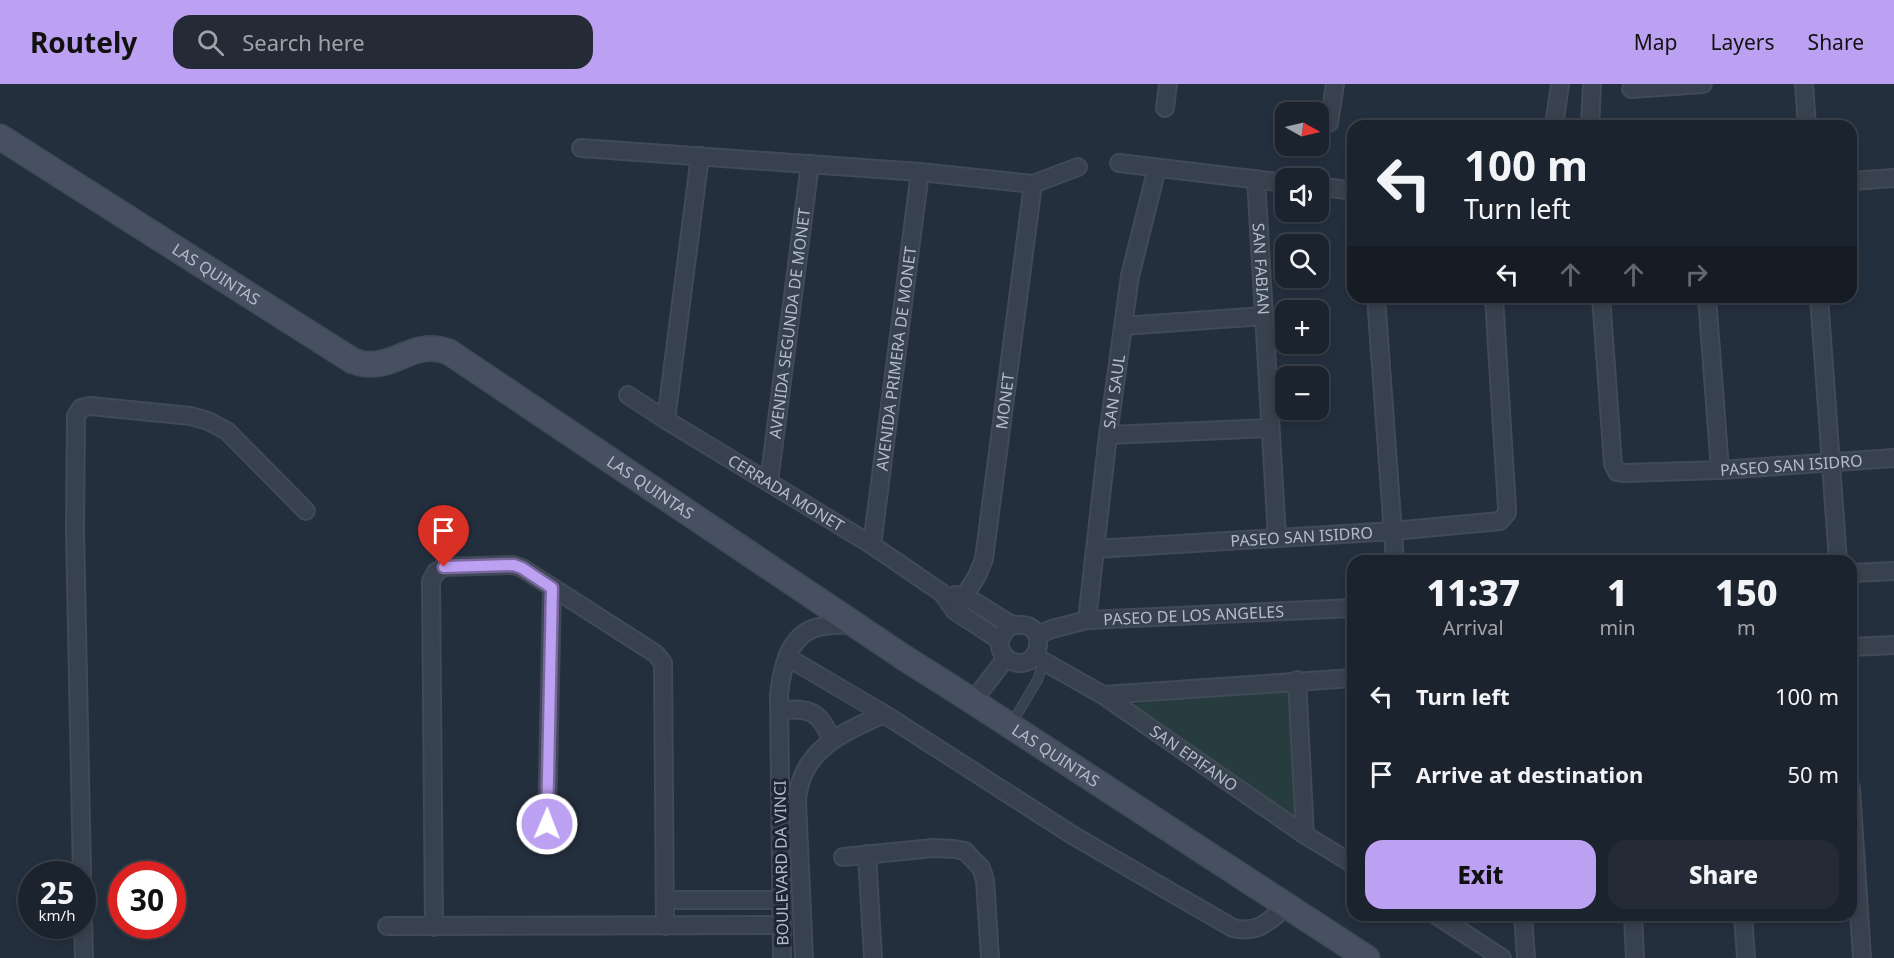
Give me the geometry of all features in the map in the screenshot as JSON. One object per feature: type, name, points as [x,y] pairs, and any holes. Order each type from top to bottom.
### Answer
[{"type":"street","points":[[1165,108],[1168,84]]},
{"type":"street","points":[[1329,123],[1335,84]]},
{"type":"street","points":[[1555,120],[1560,84]]},
{"type":"street","points":[[1590,120],[1592,84]]},
{"type":"street","points":[[1631,89],[1703,84]]},
{"type":"street","points":[[1804,84],[1807,120]]},
{"type":"street","name":"LAS QUINTAS","points":[[0,137],[353,361],[378,364],[408,352],[433,348],[449,352],[903,657],[1366,958]]},
{"type":"street","points":[[581,148],[920,172],[1033,184],[1078,167]]},
{"type":"street","points":[[666,420],[700,156]]},
{"type":"street","points":[[1119,163],[1275,182]]},
{"type":"street","name":"AVENIDA SEGUNDA DE MONET","points":[[769,482],[810,164]]},
{"type":"street","name":"SAN SAUL","points":[[1087,620],[1108,435],[1130,276],[1157,168]]},
{"type":"street","name":"AVENIDA PRIMERA DE MONET","points":[[872,545],[920,172]]},
{"type":"street","points":[[1857,181],[1894,178]]},
{"type":"street","name":"SAN FABIAN","points":[[1256,179],[1277,537]]},
{"type":"street","name":"MONET","points":[[955,611],[982,568],[984,559],[1033,184]]},
{"type":"street","points":[[1329,187],[1347,189]]},
{"type":"street","points":[[1377,303],[1395,555]]},
{"type":"street","name":"PASEO SAN ISIDRO","points":[[1096,549],[1393,531],[1494,522],[1504,518],[1507,508],[1494,303]]},
{"type":"street","name":"PASEO SAN ISIDRO","points":[[1601,303],[1613,464],[1617,472],[1720,470],[1894,458]]},
{"type":"street","points":[[1707,303],[1720,470]]},
{"type":"street","points":[[1819,303],[1838,555]]},
{"type":"street","points":[[1123,326],[1264,316]]},
{"type":"street","name":"CERRADA MONET","points":[[628,395],[872,545],[942,593]]},
{"type":"street","points":[[82,861],[75,542],[76,416],[81,408],[90,406],[191,416],[208,421],[227,431],[306,511]]},
{"type":"street","points":[[1108,435],[1270,428]]},
{"type":"street","points":[[434,927],[431,581],[436,572],[444,567],[514,565],[656,654],[663,663],[665,926]]},
{"type":"street","points":[[1857,573],[1894,571]]},
{"type":"street","points":[[547,824],[552,588]]},
{"type":"street","points":[[942,593],[965,596],[1012,625]]},
{"type":"street","points":[[942,593],[955,611],[999,640]]},
{"type":"street","name":"PASEO DE LOS ANGELES","points":[[1037,635],[1087,620],[1347,608]]},
{"type":"street","points":[[780,765],[779,694],[790,651],[806,633],[814,628],[854,624]]},
{"type":"street","points":[[1022,624],[1031,627],[1037,635],[1039,659],[1016,663],[1006,658],[1000,650],[999,640],[1004,631],[1012,625],[1022,624]]},
{"type":"street","points":[[1857,647],[1894,645]]},
{"type":"street","points":[[790,651],[1074,836],[1233,928],[1244,931],[1256,929],[1287,906]]},
{"type":"street","points":[[973,701],[1006,658]]},
{"type":"street","name":"SAN EPIFANO","points":[[1039,659],[1103,695],[1305,835],[1347,860]]},
{"type":"street","points":[[1103,695],[1347,678]]},
{"type":"street","points":[[1297,680],[1305,835]]},
{"type":"street","points":[[780,710],[811,711],[819,716],[832,740]]},
{"type":"street","points":[[804,771],[832,740],[884,714]]},
{"type":"street","name":"BOULEVARD DA VINCI","points":[[782,958],[780,765],[804,771],[797,802],[804,958]]},
{"type":"street","points":[[843,857],[933,848],[965,851],[981,868],[985,880],[990,958]]},
{"type":"street","points":[[867,854],[873,958]]},
{"type":"street","points":[[1857,881],[1862,958]]},
{"type":"street","points":[[666,900],[781,900]]},
{"type":"street","points":[[1445,921],[1502,958]]},
{"type":"street","points":[[1523,921],[1526,958]]},
{"type":"street","points":[[1632,921],[1635,958]]},
{"type":"street","points":[[1743,921],[1746,958]]},
{"type":"street","points":[[387,926],[782,924]]},
{"type":"street","points":[[84,939],[84,958]]},
{"type":"lane","points":[[1018,713],[1038,679],[1039,659]]},
{"type":"green space","points":[[1292,686],[1298,825],[1128,708],[1134,704]]},
{"type":"route","points":[[444,567],[514,565],[552,588],[547,824]]}]
